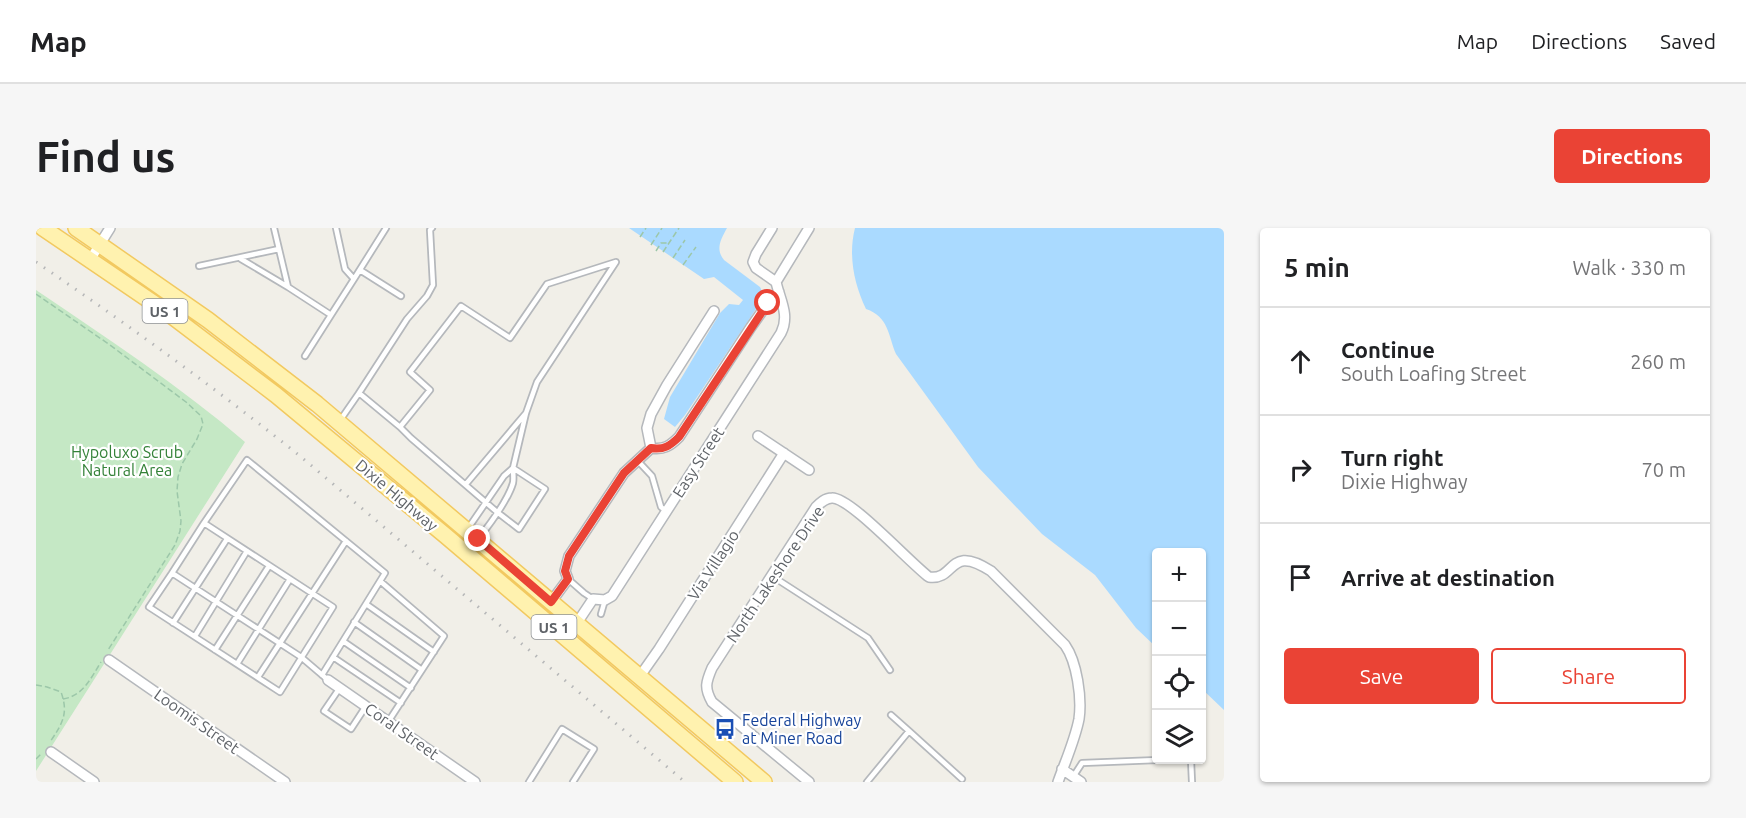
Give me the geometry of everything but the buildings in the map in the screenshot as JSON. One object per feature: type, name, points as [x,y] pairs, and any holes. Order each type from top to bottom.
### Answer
[{"type":"main road","name":"Dixie Highway","points":[[43,228],[168,313],[276,395],[735,782]]},
{"type":"main road","name":"Dixie Highway","points":[[76,228],[208,320],[288,380],[764,782]]},
{"type":"main road","points":[[276,395],[288,380]]},
{"type":"main road","points":[[446,536],[472,534]]},
{"type":"street","points":[[90,260],[110,228]]},
{"type":"street","points":[[772,228],[753,262],[756,268],[776,282],[809,228]]},
{"type":"street","name":"Easy Street","points":[[605,600],[612,596],[781,333],[785,312],[776,282]]},
{"type":"street","points":[[551,602],[568,579],[565,571],[569,556],[624,473],[651,448],[668,447],[679,437],[751,327],[778,292]]},
{"type":"street","points":[[651,448],[647,428],[651,414],[714,311]]},
{"type":"street","points":[[758,436],[809,470]]},
{"type":"street","name":"Via Villagio","points":[[640,676],[784,453]]},
{"type":"street","name":"North Lakeshore Drive","points":[[809,782],[712,702],[707,693],[707,681],[712,668],[816,507],[824,500],[832,498],[843,501],[857,511],[929,577],[941,576],[952,565],[964,561],[978,564],[991,572],[1065,645],[1076,667],[1079,718],[1058,782]]},
{"type":"street","points":[[577,623],[593,599],[605,600]]},
{"type":"street","name":"Loomis Street","points":[[106,657],[285,782]]},
{"type":"street","name":"Coral Street","points":[[325,677],[475,782]]},
{"type":"street","points":[[51,752],[94,782]]},
{"type":"street","points":[[1062,769],[1077,779]]},
{"type":"lane","points":[[274,228],[288,287]]},
{"type":"lane","points":[[336,228],[345,269],[354,279]]},
{"type":"lane","points":[[305,356],[386,228]]},
{"type":"lane","points":[[339,422],[407,319],[427,296],[433,285],[430,230],[432,228]]},
{"type":"lane","points":[[199,266],[279,249]]},
{"type":"lane","points":[[240,258],[332,315]]},
{"type":"lane","points":[[400,427],[430,390],[410,372],[461,306],[510,338],[547,284],[616,262],[537,382],[526,413],[513,468],[513,482],[497,512],[472,534]]},
{"type":"lane","points":[[360,270],[401,296]]},
{"type":"lane","points":[[359,393],[519,529],[545,489],[513,468]]},
{"type":"lane","points":[[466,484],[526,413]]},
{"type":"lane","points":[[172,573],[301,657],[325,677],[333,657],[385,573],[247,460],[204,523],[149,607],[280,692],[301,657],[333,607],[204,523]]},
{"type":"lane","points":[[637,460],[652,476],[661,507],[666,511]]},
{"type":"lane","points":[[472,534],[487,502],[504,476],[513,468]]},
{"type":"lane","points":[[173,623],[227,538]]},
{"type":"lane","points":[[258,677],[346,541]]},
{"type":"lane","points":[[195,636],[247,551]]},
{"type":"lane","points":[[215,650],[269,566]]},
{"type":"lane","points":[[772,576],[868,638],[890,670]]},
{"type":"lane","points":[[237,664],[290,579]]},
{"type":"lane","points":[[568,579],[593,599]]},
{"type":"lane","points":[[380,581],[444,636],[388,722]]},
{"type":"lane","points":[[601,614],[605,600]]},
{"type":"lane","points":[[366,604],[434,652]]},
{"type":"lane","points":[[354,622],[422,670]]},
{"type":"lane","points":[[343,641],[411,688]]},
{"type":"lane","points":[[333,657],[400,703]]},
{"type":"lane","points":[[339,688],[324,711],[351,729],[366,706]]},
{"type":"lane","points":[[891,715],[962,779]]},
{"type":"lane","points":[[529,782],[562,729],[594,750],[574,780],[581,782]]},
{"type":"lane","points":[[867,782],[909,731]]},
{"type":"lane","points":[[1077,779],[1082,763],[1152,759]]},
{"type":"lane","points":[[1191,764],[1192,782]]},
{"type":"path","points":[[640,237],[646,228]]},
{"type":"path","points":[[651,245],[662,228]]},
{"type":"path","points":[[663,252],[679,228]]},
{"type":"path","points":[[673,258],[685,240]]},
{"type":"path","points":[[656,251],[662,243],[669,243]]},
{"type":"path","points":[[683,265],[696,247]]},
{"type":"path","points":[[36,294],[110,345],[186,402],[201,416],[203,424],[197,440],[182,464],[178,477],[177,491],[182,522],[175,545],[84,689],[72,698],[63,699]]},
{"type":"path","points":[[36,685],[61,692],[65,707],[63,720],[36,759]]},
{"type":"green space","name":"Hypoluxo Scrub Natural Area","points":[[36,290],[169,382],[245,442],[36,771]]},
{"type":"water","points":[[629,228],[727,228],[720,244],[721,256],[760,287],[762,292],[758,306],[675,427],[664,419],[670,397],[720,313],[729,304],[739,305],[743,300],[714,277],[704,279]]},
{"type":"water","points":[[855,228],[1224,228],[1224,710],[1206,693],[1206,548],[1152,548],[1152,643],[1136,628],[1095,575],[1042,534],[978,467],[896,354],[883,322],[874,312],[866,309],[853,269]]},
{"type":"railway","points":[[36,262],[170,357],[300,456],[685,782]]},
{"type":"place","name":"Federal Highway at Miner Road","points":[[725,729]]},
{"type":"route","points":[[478,539],[551,602],[568,579],[565,571],[569,556],[624,473],[651,448],[668,447],[679,437],[768,303]]}]
